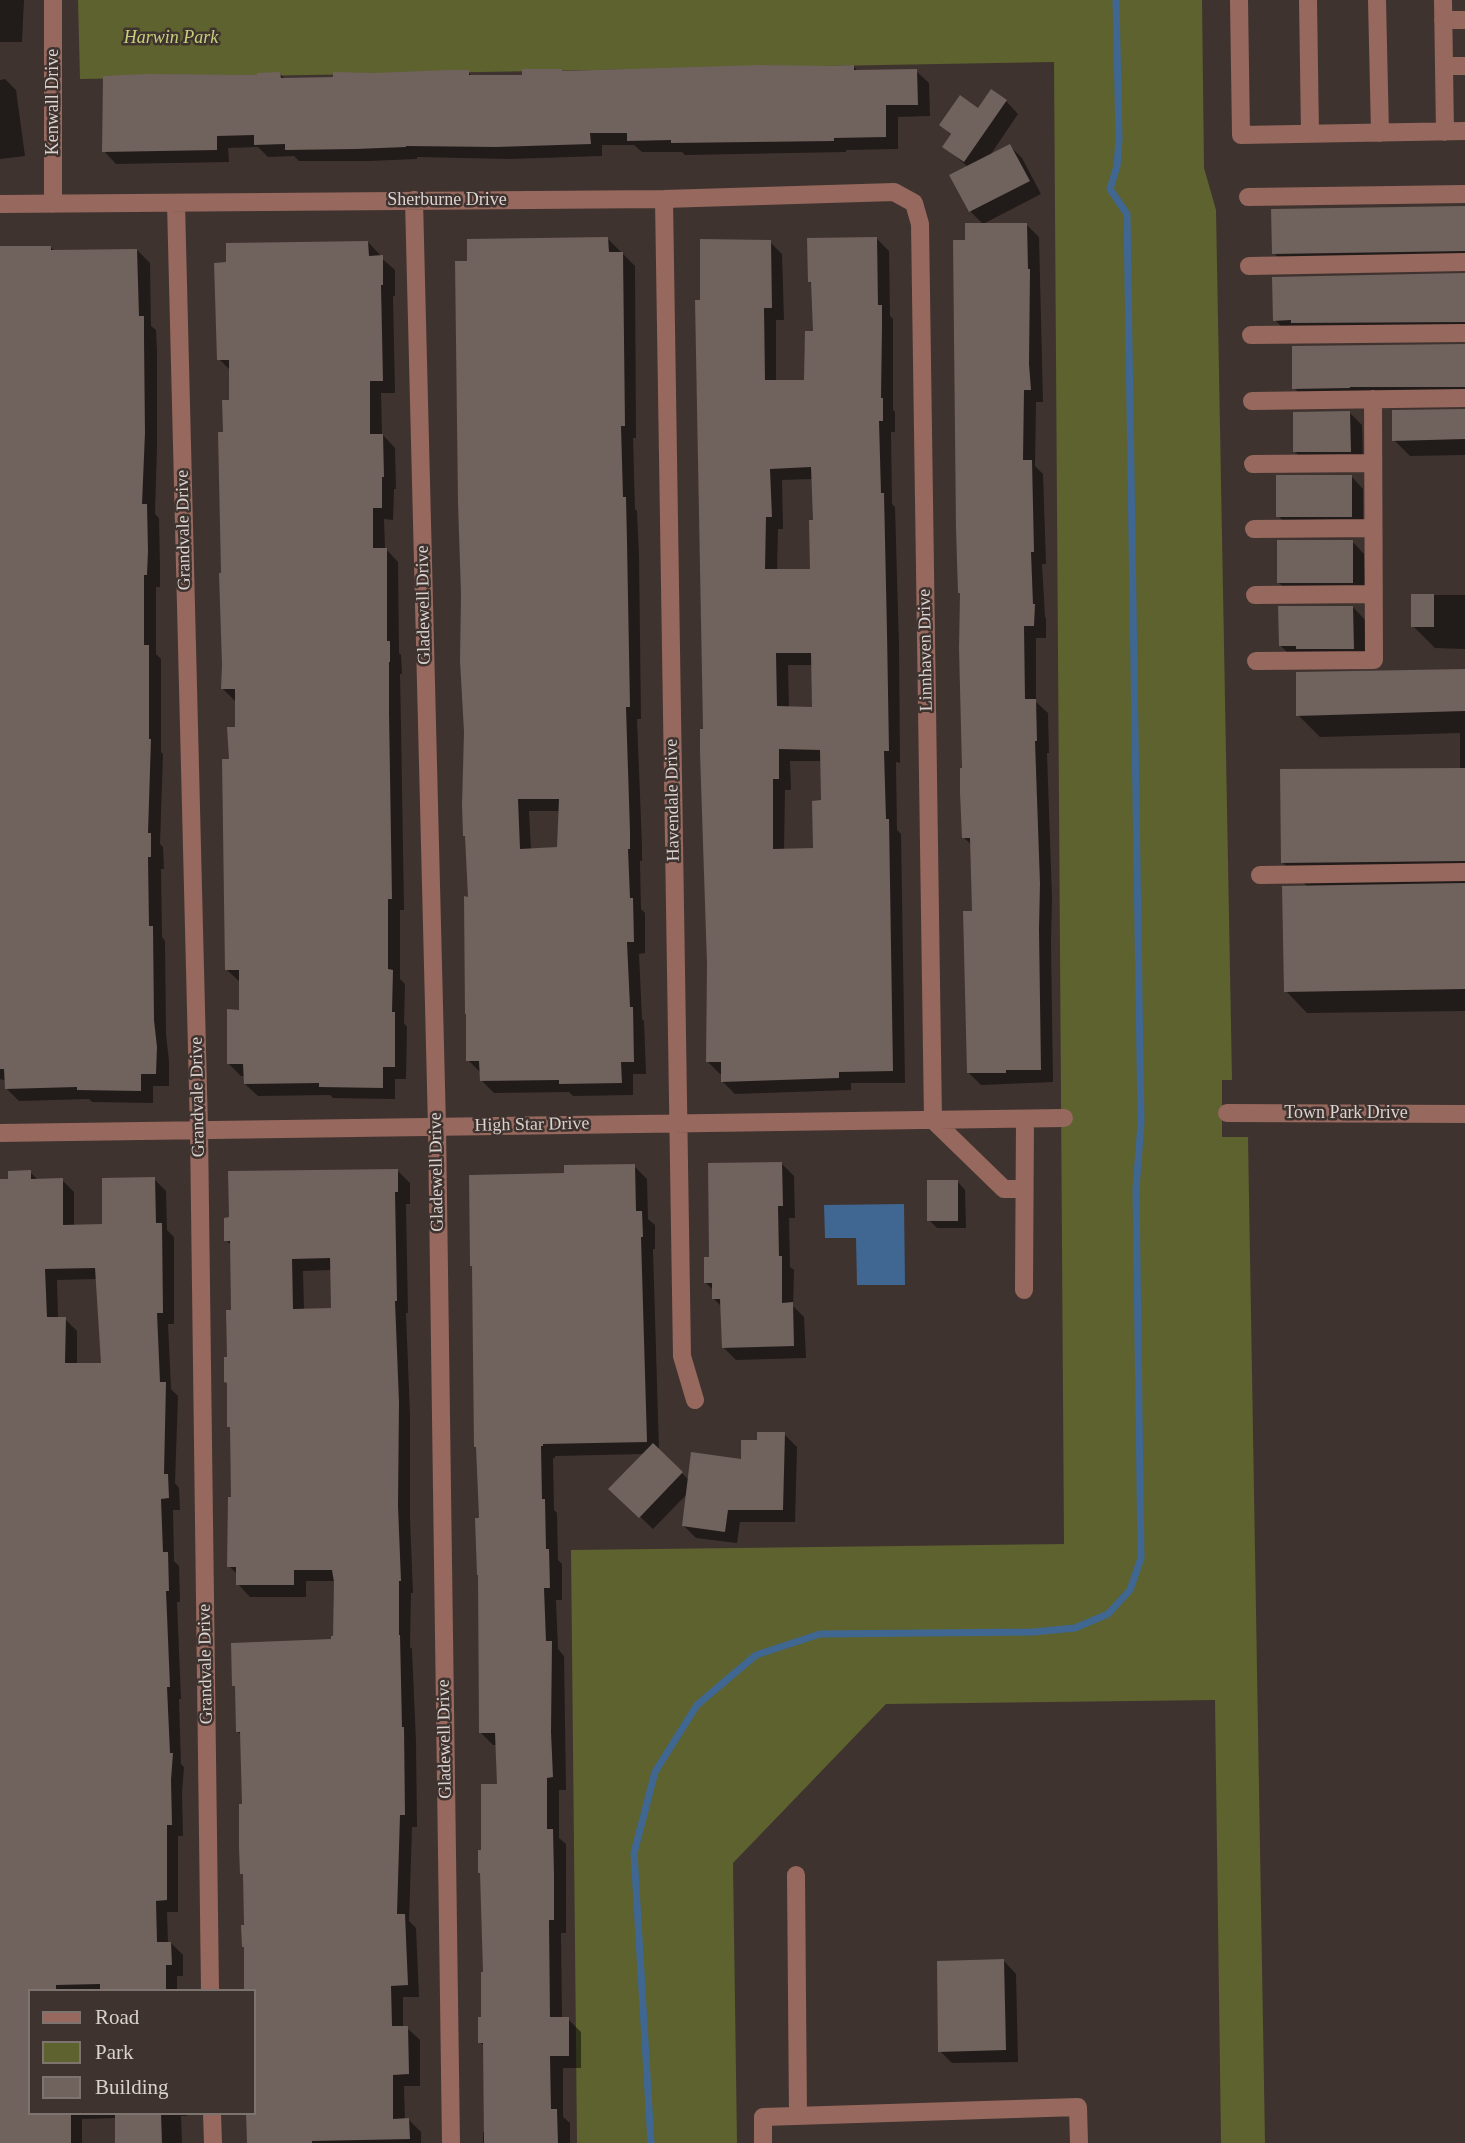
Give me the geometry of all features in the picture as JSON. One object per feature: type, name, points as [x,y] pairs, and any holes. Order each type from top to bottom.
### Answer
[{"type":"street","name":"Kenwall Drive","points":[[53,0],[53,204]]},
{"type":"street","points":[[1239,0],[1241,135],[1465,131]]},
{"type":"street","points":[[1308,0],[1310,134]]},
{"type":"street","points":[[1377,0],[1380,133]]},
{"type":"street","points":[[1443,0],[1445,132]]},
{"type":"street","points":[[1443,20],[1465,20]]},
{"type":"street","points":[[1444,66],[1465,66]]},
{"type":"street","name":"Sherburne Drive","points":[[0,205],[664,199],[894,192]]},
{"type":"street","name":"Linnhaven Drive","points":[[894,192],[915,204],[920,223],[933,1120]]},
{"type":"street","points":[[1248,197],[1465,194]]},
{"type":"street","name":"Havendale Drive","points":[[664,199],[682,1356],[695,1399]]},
{"type":"street","name":"Gladewell Drive","points":[[414,200],[437,1126],[451,2143]]},
{"type":"street","name":"Grandvale Drive","points":[[176,203],[199,1130],[211,1989]]},
{"type":"street","points":[[1249,266],[1465,262]]},
{"type":"street","points":[[1251,335],[1465,333]]},
{"type":"street","points":[[1252,401],[1465,398]]},
{"type":"street","points":[[1256,662],[1374,660],[1373,400]]},
{"type":"street","points":[[1253,464],[1373,463]]},
{"type":"street","points":[[1254,530],[1373,528]]},
{"type":"street","points":[[1255,596],[1374,594]]},
{"type":"street","points":[[1260,875],[1465,872]]},
{"type":"street","name":"Town Park Drive","points":[[1227,1113],[1465,1114]]},
{"type":"street","name":"High Star Drive","points":[[0,1133],[1064,1118]]},
{"type":"street","points":[[1024,1290],[1025,1119]]},
{"type":"street","points":[[933,1120],[1004,1189],[1024,1189]]},
{"type":"street","points":[[796,1875],[798,2116]]},
{"type":"street","points":[[764,2143],[763,2117],[1078,2106],[1079,2143]]},
{"type":"street","points":[[212,2115],[213,2143]]},
{"type":"green space","name":"Harwin Park","points":[[78,0],[1202,0],[1204,168],[1216,210],[1232,1080],[1222,1080],[1222,1137],[1248,1137],[1265,2143],[1221,2143],[1215,1700],[886,1704],[733,1863],[737,2143],[577,2143],[571,1550],[1064,1544],[1054,62],[80,79]]},
{"type":"water","points":[[904,1204],[905,1285],[857,1285],[856,1238],[825,1238],[824,1205]]},
{"type":"building","points":[[854,65],[854,70],[917,69],[918,105],[886,105],[886,137],[834,138],[834,141],[671,143],[671,140],[627,141],[627,133],[590,133],[591,144],[285,150],[285,144],[254,145],[254,135],[217,136],[217,150],[102,152],[103,76],[257,75],[280,72],[281,78],[333,77],[333,72],[447,70],[469,70],[469,75],[522,75],[522,69],[562,71]]},
{"type":"building","points":[[991,89],[1007,100],[964,162],[942,147],[951,134],[939,125],[960,95],[978,108]]},
{"type":"building","points":[[1010,144],[1030,181],[969,212],[949,175]]},
{"type":"building","points":[[1465,206],[1465,251],[1272,254],[1271,209]]},
{"type":"building","points":[[965,223],[1027,223],[1030,269],[1031,390],[1024,390],[1023,460],[1032,460],[1034,552],[1031,552],[1035,604],[1034,626],[1024,626],[1025,699],[1036,699],[1041,1070],[1006,1070],[1006,1073],[967,1073],[963,911],[972,911],[970,838],[962,838],[960,793],[960,593],[956,529],[953,240],[965,240]]},
{"type":"building","points":[[608,237],[609,252],[623,252],[625,426],[621,426],[623,497],[626,497],[630,707],[626,707],[630,832],[628,849],[634,942],[627,942],[630,1007],[633,1007],[634,1062],[621,1062],[622,1083],[559,1084],[559,1080],[480,1081],[479,1061],[466,1061],[464,896],[468,897],[462,805],[464,732],[460,661],[455,261],[467,261],[467,239]],"holes":[[[518,799],[559,799],[557,847],[520,849]]]},
{"type":"building","points":[[877,237],[878,305],[882,305],[883,421],[879,421],[881,493],[884,493],[887,632],[889,751],[884,751],[886,819],[889,819],[893,1071],[839,1072],[839,1078],[721,1082],[721,1062],[706,1062],[707,964],[700,753],[700,729],[703,729],[695,300],[700,300],[700,239],[771,240],[772,308],[764,308],[765,380],[804,380],[805,331],[813,331],[807,238]],"holes":[[[811,467],[813,520],[809,520],[810,569],[765,569],[766,517],[772,517],[770,469]],[[776,653],[811,653],[812,707],[777,706]],[[779,749],[820,750],[821,800],[812,801],[813,848],[773,849],[773,779],[779,779]]]},
{"type":"building","points":[[368,241],[369,256],[383,255],[383,381],[370,381],[370,434],[383,434],[382,508],[373,508],[373,548],[387,548],[392,899],[388,899],[388,969],[393,970],[395,1067],[383,1067],[383,1088],[319,1087],[319,1083],[244,1084],[243,1064],[227,1064],[227,1009],[239,1010],[239,970],[225,970],[222,759],[229,759],[227,727],[235,727],[235,689],[221,689],[218,432],[223,432],[222,400],[229,400],[229,360],[217,360],[214,263],[226,262],[226,243]]},
{"type":"building","points":[[0,246],[51,246],[51,250],[137,249],[139,316],[144,316],[145,433],[142,504],[147,504],[148,551],[147,575],[144,575],[144,645],[149,645],[149,926],[153,926],[154,1020],[157,1047],[156,1074],[141,1074],[141,1091],[77,1090],[77,1087],[5,1089],[4,1069],[0,1069]]},
{"type":"building","points":[[1465,273],[1465,322],[1273,321],[1272,277]]},
{"type":"building","points":[[1465,344],[1465,387],[1292,389],[1292,346]]},
{"type":"building","points":[[1465,409],[1465,439],[1392,441],[1392,410]]},
{"type":"building","points":[[1350,411],[1351,452],[1293,452],[1293,412]]},
{"type":"building","points":[[1276,475],[1352,475],[1352,517],[1276,517]]},
{"type":"building","points":[[1277,540],[1353,540],[1353,583],[1277,583]]},
{"type":"building","points":[[1411,594],[1434,594],[1434,627],[1411,627]]},
{"type":"building","points":[[1278,606],[1353,606],[1354,649],[1296,649],[1296,646],[1279,646]]},
{"type":"building","points":[[1465,669],[1465,711],[1296,716],[1296,672]]},
{"type":"building","points":[[1465,768],[1465,861],[1281,863],[1280,769]]},
{"type":"building","points":[[1465,883],[1465,989],[1284,992],[1282,886]]},
{"type":"building","points":[[782,1162],[783,1206],[778,1206],[782,1303],[793,1302],[794,1346],[722,1348],[720,1299],[712,1299],[712,1283],[704,1283],[704,1257],[709,1257],[708,1163]]},
{"type":"building","points":[[635,1164],[636,1211],[642,1211],[647,1442],[541,1446],[542,1499],[545,1499],[550,1588],[544,1588],[546,1641],[552,1641],[553,1777],[547,1778],[547,1829],[553,1829],[554,1875],[554,1920],[549,1920],[550,2017],[569,2017],[569,2056],[550,2056],[551,2109],[557,2109],[558,2143],[484,2143],[483,2043],[478,2043],[483,1972],[478,1850],[481,1850],[481,1784],[497,1784],[495,1733],[479,1733],[475,1518],[479,1518],[474,1447],[469,1175],[564,1173],[564,1165]]},
{"type":"building","points":[[398,1169],[398,1192],[395,1192],[395,1301],[399,1402],[399,1635],[405,1815],[400,1815],[397,1914],[405,1914],[408,1985],[391,1986],[392,2026],[408,2026],[409,2074],[393,2075],[393,2119],[409,2118],[410,2139],[247,2143],[246,2115],[256,2115],[256,1989],[244,1989],[241,1925],[244,1925],[243,1874],[240,1874],[239,1848],[239,1804],[242,1804],[240,1732],[236,1732],[231,1643],[331,1639],[334,1582],[332,1570],[294,1570],[294,1585],[236,1585],[236,1567],[227,1567],[228,1497],[231,1497],[230,1427],[227,1427],[224,1357],[227,1357],[226,1310],[231,1310],[230,1241],[224,1241],[224,1218],[229,1217],[228,1171]],"holes":[[[330,1258],[331,1308],[293,1309],[292,1259]]]},
{"type":"building","points":[[31,1170],[31,1179],[63,1178],[63,1225],[102,1224],[102,1178],[155,1177],[156,1223],[162,1223],[163,1313],[157,1313],[160,1382],[166,1382],[164,1474],[168,1474],[169,1498],[161,1499],[163,1552],[168,1552],[169,1591],[166,1591],[170,1687],[167,1687],[170,1753],[173,1753],[172,1825],[167,1825],[167,1900],[156,1901],[157,1942],[171,1942],[172,1965],[166,1965],[166,1989],[100,1989],[100,1984],[28,1989],[28,2115],[71,2115],[71,2143],[0,2143],[0,1179],[8,1179],[8,1171]],"holes":[[[95,1268],[101,1363],[65,1363],[66,1317],[47,1317],[45,1269]]]},
{"type":"building","points":[[927,1180],[958,1180],[958,1221],[927,1221]]},
{"type":"building","points":[[757,1432],[785,1432],[783,1510],[728,1510],[725,1532],[682,1526],[691,1452],[741,1459],[741,1440],[757,1440]]},
{"type":"building","points":[[653,1443],[683,1472],[639,1518],[608,1489]]},
{"type":"building","points":[[1004,1959],[1006,2050],[938,2052],[937,1961]]},
{"type":"building","points":[[115,2115],[161,2115],[162,2143],[115,2143]]},
{"type":"waterway","points":[[651,2143],[634,1853],[655,1772],[697,1705],[756,1655],[820,1634],[1033,1632],[1075,1628],[1108,1614],[1130,1590],[1141,1558],[1136,1189],[1141,1123],[1127,214],[1110,189],[1117,166],[1119,139],[1116,0]]}]
